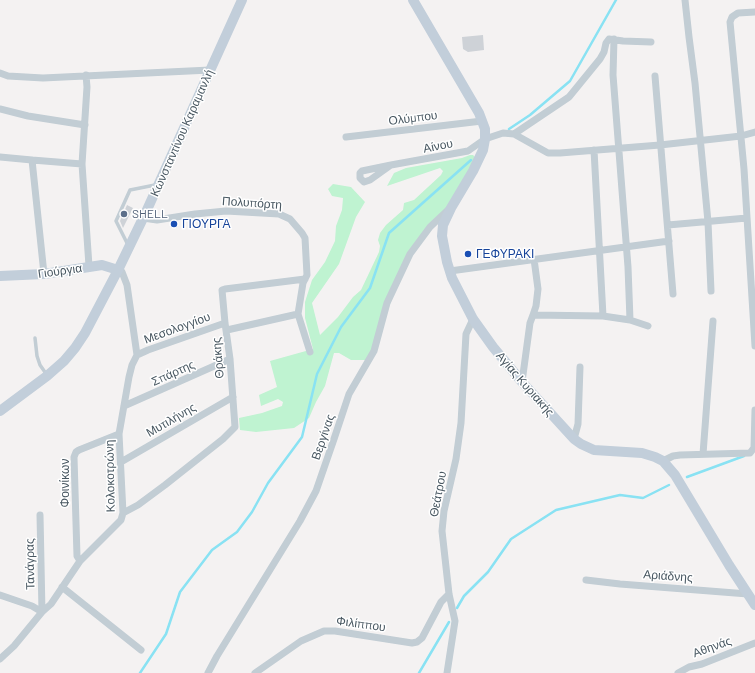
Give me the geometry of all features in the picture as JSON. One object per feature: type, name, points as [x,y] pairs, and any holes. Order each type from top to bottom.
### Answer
[{"type":"street","name":"Κωνσταντίνου Καραμανλή","points":[[0,411],[47,376],[71,352],[85,333],[129,248],[242,0]]},
{"type":"street","name":"Αγίας Κυριακής","points":[[414,0],[464,86],[485,129],[484,150],[451,208],[443,225],[442,236],[450,271],[473,319],[493,347],[522,382],[574,439],[594,450],[642,453],[663,461],[675,475],[755,605]]},
{"type":"street","points":[[685,0],[688,37],[695,83],[708,222],[711,291]]},
{"type":"street","points":[[755,12],[734,15],[730,22],[741,136],[755,346]]},
{"type":"street","points":[[651,42],[609,39],[600,59],[569,97],[514,134],[548,152],[618,149],[660,145],[741,136],[755,132]]},
{"type":"street","points":[[614,39],[613,75],[628,267],[630,320]]},
{"type":"street","points":[[0,73],[8,76],[43,78],[210,70]]},
{"type":"street","points":[[86,75],[87,87],[82,164],[89,266]]},
{"type":"street","points":[[655,76],[673,294]]},
{"type":"street","points":[[0,109],[28,116],[85,125]]},
{"type":"street","name":"Ολύμπου","points":[[346,137],[482,121]]},
{"type":"street","name":"Αίνου","points":[[391,165],[468,151],[485,139],[504,133],[514,134]]},
{"type":"street","points":[[594,150],[603,316]]},
{"type":"street","points":[[0,157],[82,164]]},
{"type":"street","points":[[32,160],[44,274]]},
{"type":"street","name":"Βεργίνας","points":[[208,673],[290,539],[316,491],[349,394],[374,351],[387,303],[410,254],[430,227],[451,208]]},
{"type":"street","name":"Πολυπόρτη","points":[[143,218],[157,220],[195,214],[226,212],[279,214],[286,216],[294,222],[305,238],[307,272],[303,283],[298,314],[310,352]]},
{"type":"street","points":[[668,225],[747,218]]},
{"type":"street","points":[[450,271],[669,241]]},
{"type":"street","points":[[522,382],[530,323],[536,306],[538,289],[534,259]]},
{"type":"street","name":"Γιούργια","points":[[0,276],[44,274],[102,265],[118,270]]},
{"type":"street","name":"Κολοκοτρώνη","points":[[0,660],[14,646],[42,612],[51,604],[80,561],[121,520],[123,513],[119,434],[129,378],[137,355],[127,285],[122,272],[118,270]]},
{"type":"street","name":"Θράκης","points":[[123,513],[165,485],[223,439],[235,427],[230,360],[222,290],[305,279]]},
{"type":"street","name":"Μεσολογγίου","points":[[137,355],[148,350],[226,327],[298,314]]},
{"type":"street","points":[[533,315],[603,316],[630,320],[648,326]]},
{"type":"street","name":"Θεάτρου","points":[[447,673],[455,621],[448,594],[442,531],[444,511],[456,459],[459,438],[466,334],[473,319]]},
{"type":"street","points":[[703,454],[713,321]]},
{"type":"street","name":"Σπάρτης","points":[[124,406],[230,360]]},
{"type":"street","points":[[574,439],[578,424],[580,367]]},
{"type":"street","name":"Μυτιλήνης","points":[[121,462],[233,397]]},
{"type":"street","points":[[663,461],[673,456],[680,455],[752,452],[754,448],[755,410]]},
{"type":"street","name":"Φοινίκων","points":[[80,561],[77,556],[74,457],[76,452],[79,450],[119,434]]},
{"type":"street","name":"Τανάγρας","points":[[40,515],[42,612]]},
{"type":"street","name":"Αριάδνης","points":[[586,580],[748,594]]},
{"type":"street","points":[[62,587],[141,650]]},
{"type":"street","name":"Φιλίππου","points":[[255,673],[301,641],[324,631],[335,631],[412,643],[417,642],[422,638],[441,602],[448,594]]},
{"type":"street","points":[[0,595],[32,606],[42,612]]},
{"type":"street","name":"Αθηνάς","points":[[678,673],[689,667],[702,664],[755,643]]},
{"type":"lane","points":[[129,248],[116,221],[130,190],[158,185]]},
{"type":"lane","points":[[35,338],[40,366],[47,376]]},
{"type":"green space","points":[[473,155],[476,158],[450,207],[409,254],[372,351],[366,360],[351,360],[339,353],[334,353],[325,386],[309,418],[294,428],[256,432],[240,430],[239,418],[262,413],[282,406],[283,402],[278,399],[261,406],[259,395],[277,387],[270,361],[313,349],[305,318],[305,302],[312,280],[325,262],[335,241],[336,226],[342,210],[343,198],[332,196],[328,189],[333,184],[351,187],[365,202],[356,217],[339,264],[312,303],[320,335],[361,290],[379,252],[380,246],[378,240],[380,233],[386,225],[403,210],[404,203],[414,200],[441,175],[443,171],[440,168],[387,186],[394,173],[406,168],[462,158]]},
{"type":"building","points":[[483,35],[484,50],[468,52],[463,49],[462,37]]},
{"type":"building","points":[[127,205],[133,208],[123,228],[120,221]]},
{"type":"waterway","points":[[509,129],[530,115],[570,81],[616,0]]},
{"type":"waterway","points":[[140,673],[166,634],[180,592],[212,550],[237,532],[252,512],[268,483],[302,437],[317,374],[341,327],[370,288],[389,233],[471,160]]},
{"type":"waterway","points":[[687,477],[744,456]]},
{"type":"waterway","points":[[457,608],[464,596],[488,572],[511,539],[556,510],[620,495],[643,498],[669,485]]},
{"type":"waterway","points":[[419,673],[449,622]]},
{"type":"place","name":"SHELL","points":[[124,214]]},
{"type":"place","name":"ΓΙΟΥΡΓΑ","points":[[174,224]]},
{"type":"place","name":"ΓΕΦΥΡΑΚΙ","points":[[468,254]]}]
